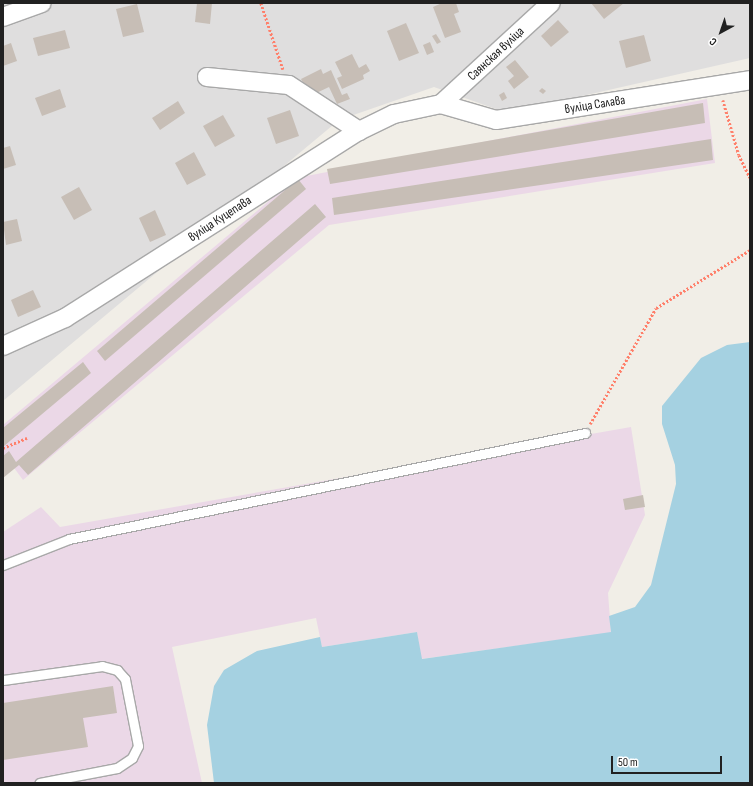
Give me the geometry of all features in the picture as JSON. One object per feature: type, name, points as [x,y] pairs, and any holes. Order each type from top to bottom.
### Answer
[{"type":"street","points":[[3,17],[42,3]]},
{"type":"street","name":"Саянская вуліца","points":[[441,104],[551,3]]},
{"type":"street","points":[[207,77],[289,85],[359,131]]},
{"type":"street","name":"вуліца Салава","points":[[441,104],[496,120],[750,80]]},
{"type":"street","name":"вуліца Куцепава","points":[[3,346],[65,318],[359,131],[394,114],[441,104]]},
{"type":"lane","points":[[3,565],[69,539],[585,433]]},
{"type":"lane","points":[[3,680],[102,666],[117,670],[125,679],[138,746],[132,758],[117,768],[39,783]]},
{"type":"path","points":[[261,3],[289,85]]},
{"type":"path","points":[[719,86],[739,156],[750,178]]},
{"type":"path","points":[[585,433],[656,308],[750,250]]},
{"type":"path","points":[[3,448],[27,438]]},
{"type":"shaded area","points":[[3,3],[750,3],[750,58],[507,113],[434,87],[339,120],[3,401]]},
{"type":"shaded area","points":[[707,99],[715,163],[329,225],[23,480],[3,453],[3,425],[296,178]]},
{"type":"shaded area","points":[[631,427],[645,515],[608,593],[611,633],[421,659],[417,632],[322,647],[316,618],[172,647],[202,783],[3,783],[3,532],[41,507],[60,527]]},
{"type":"water","points":[[750,342],[750,783],[214,783],[207,725],[214,686],[224,670],[257,651],[320,637],[322,647],[417,632],[422,659],[611,632],[609,616],[635,607],[651,585],[676,484],[675,465],[662,424],[662,406],[701,358],[727,345]]},
{"type":"building","points":[[197,3],[212,3],[210,24],[195,22]]},
{"type":"building","points":[[442,3],[456,3],[459,12],[454,14],[461,32],[445,38],[433,7]]},
{"type":"building","points":[[591,3],[624,3],[604,19]]},
{"type":"building","points":[[137,4],[144,32],[123,37],[116,9]]},
{"type":"building","points":[[558,20],[569,32],[551,47],[541,36]]},
{"type":"building","points":[[406,23],[419,53],[399,61],[387,31]]},
{"type":"building","points":[[65,30],[70,48],[38,56],[33,38]]},
{"type":"building","points":[[436,34],[441,42],[437,44],[432,36]]},
{"type":"building","points":[[644,35],[651,61],[626,68],[619,41]]},
{"type":"building","points":[[430,42],[434,52],[427,55],[423,45]]},
{"type":"building","points":[[11,43],[17,61],[3,66],[3,46]]},
{"type":"building","points":[[352,54],[359,68],[366,64],[370,71],[363,75],[364,79],[342,89],[337,78],[342,76],[335,62]]},
{"type":"building","points":[[515,60],[529,77],[514,89],[508,81],[514,76],[506,67]]},
{"type":"building","points":[[321,69],[323,74],[331,70],[342,95],[347,93],[350,99],[337,104],[329,87],[310,96],[301,79]]},
{"type":"building","points":[[542,88],[546,91],[543,94],[539,91]]},
{"type":"building","points":[[60,89],[66,107],[42,116],[35,98]]},
{"type":"building","points":[[504,92],[507,98],[502,101],[499,95]]},
{"type":"building","points":[[178,101],[185,113],[160,130],[152,118]]},
{"type":"building","points":[[703,103],[705,123],[330,184],[327,169]]},
{"type":"building","points":[[290,110],[299,136],[276,144],[267,118]]},
{"type":"building","points":[[223,115],[235,136],[215,147],[203,126]]},
{"type":"building","points":[[711,139],[713,160],[334,215],[332,198]]},
{"type":"building","points":[[10,146],[16,165],[3,169],[3,148]]},
{"type":"building","points":[[194,152],[206,175],[187,185],[175,163]]},
{"type":"building","points":[[298,179],[306,189],[105,361],[97,351]]},
{"type":"building","points":[[79,187],[92,210],[74,220],[61,197]]},
{"type":"building","points":[[315,204],[326,217],[28,475],[19,465],[3,478],[3,456],[9,451],[16,462]]},
{"type":"building","points":[[155,210],[166,235],[150,242],[139,218]]},
{"type":"building","points":[[17,219],[22,241],[6,245],[3,222]]},
{"type":"building","points":[[33,290],[41,307],[18,317],[11,300]]},
{"type":"building","points":[[83,362],[91,373],[4,446],[3,428]]},
{"type":"building","points":[[643,495],[645,507],[625,510],[623,499]]},
{"type":"building","points":[[113,686],[117,713],[83,718],[88,747],[3,760],[3,703]]}]
